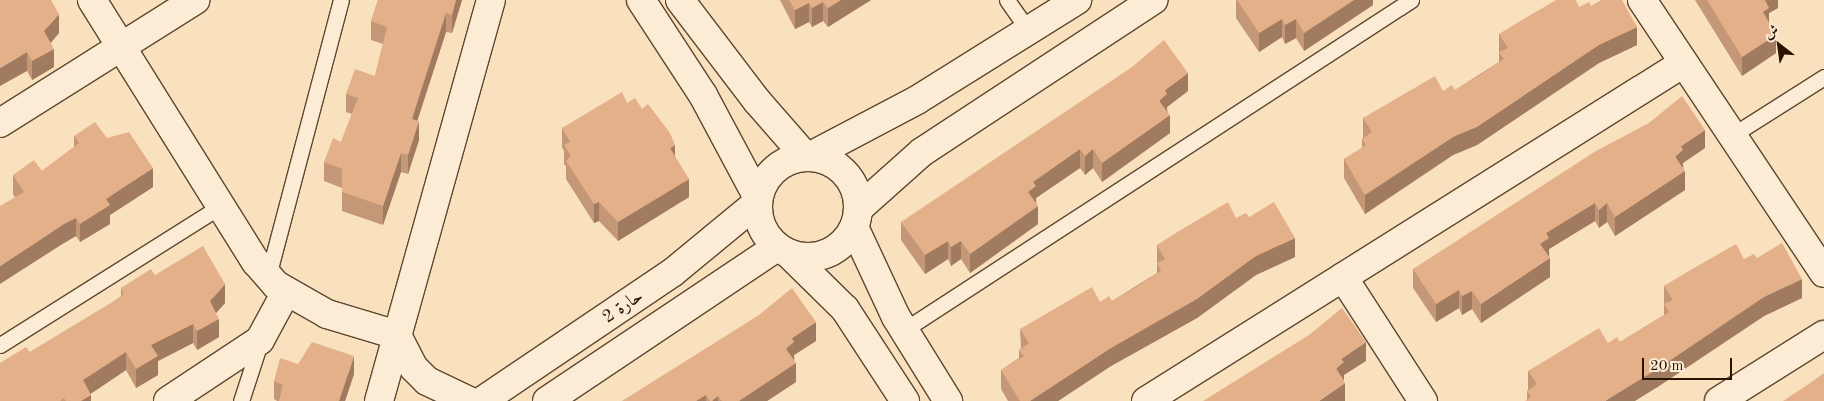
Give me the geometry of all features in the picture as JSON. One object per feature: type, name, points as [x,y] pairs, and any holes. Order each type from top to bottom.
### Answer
[{"type":"street","points":[[92,0],[221,206],[277,284],[327,314],[396,335],[414,368],[428,381],[469,401]]},
{"type":"street","points":[[0,123],[195,0]]},
{"type":"street","points":[[379,401],[396,335],[492,0]]},
{"type":"street","points":[[641,0],[703,95],[757,200],[761,228],[845,309],[905,401]]},
{"type":"street","points":[[680,0],[757,101],[808,157],[834,164],[844,172],[857,195],[856,218],[904,330],[948,401]]},
{"type":"street","points":[[757,200],[775,168],[808,157],[918,100],[1077,0]]},
{"type":"street","points":[[783,251],[827,254],[856,218],[922,152],[1154,0]]},
{"type":"street","points":[[1642,0],[1682,64],[1824,273]]},
{"type":"street","points":[[1146,401],[1682,64]]},
{"type":"street","name":"حارة 2","points":[[482,401],[672,273],[757,200]]},
{"type":"street","name":"حارة 2","points":[[547,401],[783,251]]},
{"type":"street","points":[[1343,276],[1423,401]]},
{"type":"street","points":[[168,401],[260,340],[277,284]]},
{"type":"street","points":[[1719,401],[1824,335]]},
{"type":"lane","points":[[277,284],[341,0]]},
{"type":"lane","points":[[1007,0],[1028,31]]},
{"type":"lane","points":[[904,330],[1410,0]]},
{"type":"lane","points":[[1731,136],[1824,77]]},
{"type":"lane","points":[[0,345],[221,206]]},
{"type":"lane","points":[[242,401],[260,340]]},
{"type":"building","points":[[0,0],[51,0],[59,14],[44,31],[54,49],[32,61],[27,52],[0,68]]},
{"type":"building","points":[[378,0],[456,0],[452,15],[446,13],[416,106],[412,119],[419,121],[408,155],[401,153],[383,206],[342,192],[342,169],[324,162],[333,138],[341,142],[358,98],[346,94],[355,69],[375,76],[387,27],[371,21]]},
{"type":"building","points":[[789,0],[841,0],[828,8],[823,2],[812,8],[809,3],[795,10]]},
{"type":"building","points":[[1237,0],[1354,0],[1304,33],[1296,19],[1285,25],[1282,19],[1259,33]]},
{"type":"building","points":[[1556,0],[1576,0],[1579,7],[1589,2],[1591,6],[1601,0],[1622,0],[1637,27],[1599,45],[1477,127],[1453,137],[1365,195],[1344,159],[1366,145],[1362,139],[1372,132],[1363,118],[1435,76],[1443,91],[1452,85],[1455,90],[1480,75],[1504,59],[1499,52],[1508,48],[1499,34]]},
{"type":"building","points":[[1707,0],[1765,0],[1769,8],[1763,12],[1776,35],[1742,57]]},
{"type":"building","points":[[1164,40],[1188,73],[1165,90],[1167,94],[1159,101],[1170,115],[1102,163],[1093,149],[1085,156],[1080,149],[1033,182],[1036,186],[1028,192],[1038,206],[970,254],[961,241],[951,247],[948,241],[925,255],[901,222],[1132,67]]},
{"type":"building","points":[[622,92],[627,103],[635,98],[642,109],[648,104],[670,133],[675,145],[670,148],[689,179],[618,222],[599,202],[594,204],[566,161],[571,156],[564,145],[570,142],[562,128]]},
{"type":"building","points":[[1682,96],[1705,130],[1681,146],[1683,150],[1675,157],[1685,171],[1615,217],[1607,203],[1599,210],[1595,203],[1546,233],[1549,238],[1540,244],[1550,258],[1481,304],[1472,291],[1462,296],[1459,290],[1436,304],[1413,269],[1596,151],[1649,123]]},
{"type":"building","points":[[95,122],[107,138],[129,132],[153,168],[106,199],[110,205],[80,224],[76,218],[64,224],[0,266],[0,206],[24,192],[13,175],[34,160],[42,171],[79,143],[74,136]]},
{"type":"building","points":[[1228,202],[1236,218],[1246,213],[1249,217],[1274,202],[1295,238],[1256,256],[1197,299],[1111,348],[1030,401],[1020,401],[1001,370],[1024,356],[1019,350],[1029,343],[1020,329],[1092,287],[1100,302],[1109,296],[1112,301],[1138,286],[1161,271],[1157,263],[1165,259],[1157,245]]},
{"type":"building","points":[[1782,243],[1802,279],[1764,297],[1656,370],[1605,401],[1525,401],[1531,397],[1527,391],[1537,384],[1528,371],[1599,328],[1608,343],[1617,337],[1620,342],[1669,312],[1664,304],[1673,300],[1664,286],[1736,244],[1744,259],[1754,254],[1757,258]]},
{"type":"building","points":[[203,246],[225,284],[210,301],[219,319],[197,331],[193,324],[151,345],[158,356],[136,369],[126,352],[83,380],[91,395],[81,401],[66,401],[64,398],[60,401],[0,401],[0,363],[26,347],[30,352],[113,302],[124,294],[121,288],[151,269],[155,275]]},
{"type":"building","points":[[792,288],[816,322],[792,338],[794,342],[786,349],[796,363],[739,401],[722,401],[718,396],[710,401],[706,395],[696,401],[622,401],[759,315]]},
{"type":"building","points":[[1342,308],[1366,342],[1341,359],[1344,362],[1336,369],[1345,383],[1319,401],[1203,401],[1309,335]]},
{"type":"building","points":[[312,342],[354,356],[339,401],[279,401],[283,385],[274,381],[280,358],[298,364]]},
{"type":"building","points":[[1824,373],[1824,401],[1783,401],[1813,381]]}]
